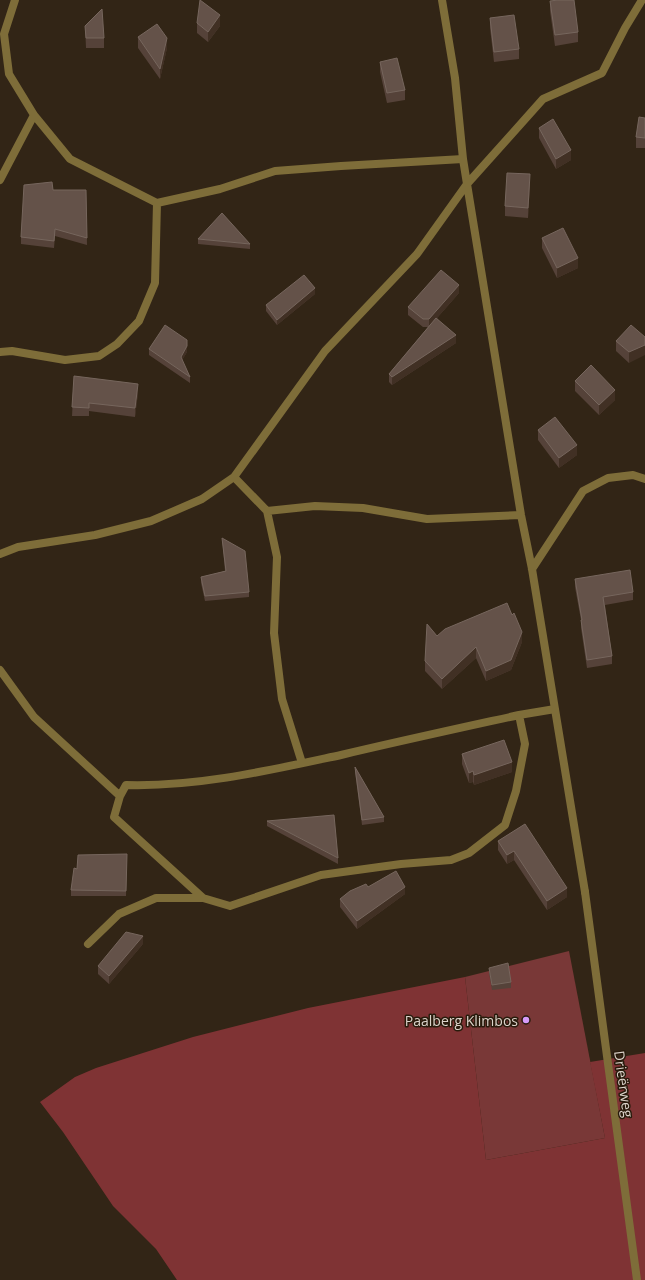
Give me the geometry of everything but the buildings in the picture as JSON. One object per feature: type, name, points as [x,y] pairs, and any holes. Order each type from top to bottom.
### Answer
[{"type":"street","points":[[15,0],[4,34],[9,74],[34,115],[70,159],[157,203],[220,189],[275,171],[463,160]]},
{"type":"street","name":"Drieërweg","points":[[442,0],[455,78],[463,160],[585,892],[637,1280]]},
{"type":"street","points":[[0,554],[18,547],[95,535],[151,521],[202,500],[234,477],[325,352],[417,254],[468,184],[543,99],[602,73],[625,28],[642,0]]},
{"type":"street","points":[[0,180],[34,115]]},
{"type":"street","points":[[0,352],[12,351],[65,360],[99,356],[117,344],[140,321],[155,284],[157,203]]},
{"type":"street","points":[[532,569],[583,491],[608,478],[633,475],[645,479]]},
{"type":"street","points":[[234,477],[267,511],[277,557],[274,633],[282,699],[302,763]]},
{"type":"street","points":[[267,511],[315,506],[363,508],[428,519],[521,515]]},
{"type":"street","points":[[0,670],[34,717],[120,796]]},
{"type":"street","points":[[204,898],[114,817],[120,796],[126,785],[147,786],[224,778],[302,763],[519,715],[555,709]]},
{"type":"street","points":[[88,944],[119,914],[156,898],[204,898],[230,906],[321,875],[401,864],[450,860],[469,853],[505,825],[516,791],[525,744],[519,715]]},
{"type":"shaded area","name":"Paalberg Klimbos","points":[[569,951],[605,1138],[486,1160],[465,977]]},
{"type":"shaded area","points":[[465,977],[486,1160],[605,1138],[590,1062],[645,1053],[645,1280],[177,1280],[156,1249],[113,1206],[63,1132],[40,1102],[75,1077],[96,1068],[193,1037],[308,1008]]},
{"type":"place","name":"Paalberg Klimbos","points":[[526,1020]]}]
